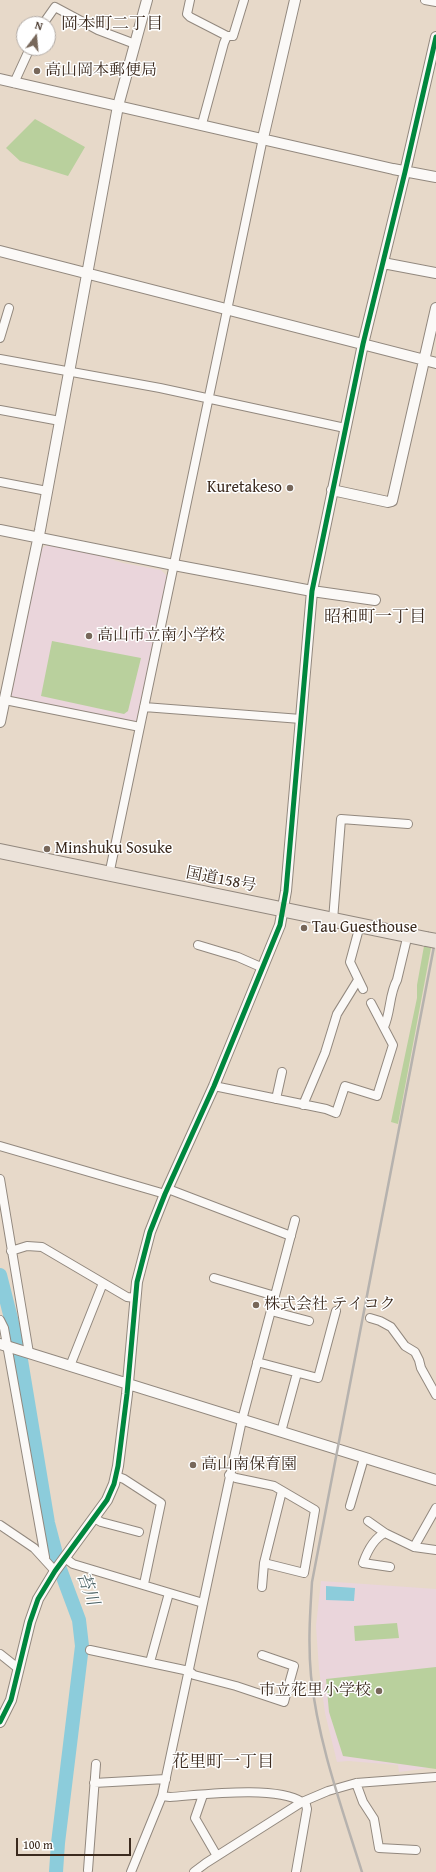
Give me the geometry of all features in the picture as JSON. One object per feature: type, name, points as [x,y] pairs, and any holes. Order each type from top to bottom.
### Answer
[{"type":"highway","name":"国道158号","points":[[0,851],[109,875],[408,934],[431,940]]},
{"type":"street","points":[[0,722],[39,537],[118,106],[147,0]]},
{"type":"street","points":[[190,0],[188,14],[190,17],[228,36],[233,36],[244,0]]},
{"type":"street","points":[[109,875],[263,138],[295,0]]},
{"type":"street","points":[[425,0],[436,2]]},
{"type":"street","points":[[49,16],[55,7],[98,30],[135,44]]},
{"type":"street","points":[[202,124],[224,43],[228,36]]},
{"type":"street","points":[[0,1722],[10,1700],[33,1609],[42,1590],[94,1518],[111,1491],[116,1476],[128,1384],[137,1282],[149,1236],[166,1191],[214,1086],[280,926],[284,909],[312,591],[363,344],[436,37]]},
{"type":"street","points":[[14,82],[26,56]]},
{"type":"street","points":[[0,79],[263,138],[405,172],[436,177]]},
{"type":"street","points":[[0,251],[436,363]]},
{"type":"street","points":[[382,263],[436,273]]},
{"type":"street","points":[[0,338],[9,308]]},
{"type":"street","points":[[332,490],[388,502],[392,501],[395,496],[423,360],[436,308]]},
{"type":"street","points":[[0,359],[209,398],[345,428]]},
{"type":"street","points":[[0,410],[60,421]]},
{"type":"street","points":[[0,482],[47,492]]},
{"type":"street","points":[[0,530],[312,591],[375,600]]},
{"type":"street","points":[[5,700],[140,727]]},
{"type":"street","points":[[144,707],[301,719]]},
{"type":"street","points":[[334,920],[341,819],[408,824]]},
{"type":"street","points":[[360,925],[350,962],[363,989]]},
{"type":"street","points":[[384,1027],[388,1017],[394,985],[397,980],[408,934]]},
{"type":"street","points":[[198,945],[238,957],[263,968]]},
{"type":"street","points":[[303,1105],[324,1053],[337,1014],[358,980]]},
{"type":"street","points":[[214,1086],[336,1113],[345,1086],[377,1096],[393,1045],[371,1003]]},
{"type":"street","points":[[276,1099],[282,1072]]},
{"type":"street","points":[[0,1146],[166,1191],[291,1236]]},
{"type":"street","points":[[0,1179],[27,1352]]},
{"type":"street","points":[[131,1872],[162,1796],[229,1475],[257,1362],[295,1220]]},
{"type":"street","points":[[12,1251],[27,1246],[42,1247],[126,1297],[135,1298]]},
{"type":"street","points":[[214,1278],[275,1296]]},
{"type":"street","points":[[70,1366],[103,1283]]},
{"type":"street","points":[[271,1311],[309,1321]]},
{"type":"street","points":[[257,1362],[318,1378],[336,1311]]},
{"type":"street","points":[[370,1318],[391,1327],[405,1346],[415,1352],[420,1360],[421,1368],[436,1395]]},
{"type":"street","points":[[0,1320],[4,1328],[5,1346],[45,1553],[44,1557]]},
{"type":"street","points":[[5,1346],[436,1480]]},
{"type":"street","points":[[281,1432],[297,1373]]},
{"type":"street","points":[[350,1506],[364,1458]]},
{"type":"street","points":[[229,1475],[236,1478],[274,1486],[315,1510],[304,1573],[264,1563]]},
{"type":"street","points":[[116,1476],[124,1479],[161,1502],[144,1584]]},
{"type":"street","points":[[262,1587],[264,1563],[282,1491]]},
{"type":"street","points":[[414,1547],[436,1508]]},
{"type":"street","points":[[94,1518],[101,1522],[139,1532]]},
{"type":"street","points":[[368,1521],[385,1533],[414,1547],[436,1550]]},
{"type":"street","points":[[0,1525],[34,1548],[44,1557],[55,1571]]},
{"type":"street","points":[[385,1533],[378,1537],[369,1549],[363,1563],[390,1567]]},
{"type":"street","points":[[65,1559],[72,1564],[144,1584],[203,1603]]},
{"type":"street","points":[[150,1662],[169,1593]]},
{"type":"street","points":[[90,1650],[189,1670],[194,1675],[236,1686],[284,1702],[294,1666],[262,1655]]},
{"type":"street","points":[[0,1654],[19,1668]]},
{"type":"street","points":[[88,1870],[96,1764]]},
{"type":"street","points":[[194,1872],[303,1802],[328,1791],[356,1783],[436,1777]]},
{"type":"street","points":[[94,1783],[166,1779]]},
{"type":"street","points":[[356,1783],[363,1802],[374,1819],[379,1848],[416,1850]]},
{"type":"street","points":[[162,1796],[170,1797],[220,1793],[277,1795],[296,1798],[303,1802],[307,1809],[296,1872]]},
{"type":"street","points":[[203,1795],[195,1818],[217,1856]]},
{"type":"shaded area","name":"高山市立南小学校","points":[[48,544],[88,552],[123,563],[161,570],[168,577],[136,722],[12,699],[10,696],[41,549]]},
{"type":"shaded area","name":"市立花里小学校","points":[[321,1581],[436,1589],[436,1767],[399,1772],[398,1765],[348,1761],[337,1762],[325,1713],[319,1669],[316,1626]]},
{"type":"green space","points":[[35,119],[85,147],[68,176],[20,161],[6,148]]},
{"type":"green space","points":[[52,641],[141,658],[128,711],[124,714],[41,696]]},
{"type":"green space","points":[[424,946],[431,948],[398,1124],[391,1122],[417,998],[417,985]]},
{"type":"green space","points":[[397,1623],[399,1638],[355,1641],[354,1626]]},
{"type":"green space","points":[[436,1667],[436,1769],[343,1756],[329,1712],[326,1679]]},
{"type":"water","points":[[326,1586],[355,1588],[354,1601],[326,1600]]},
{"type":"waterway","name":"苔川","points":[[0,1275],[20,1354],[48,1523],[60,1569],[79,1620],[82,1646],[58,1843],[56,1872]]},
{"type":"railway","points":[[362,1872],[325,1751],[314,1701],[310,1652],[312,1582],[436,936]]},
{"type":"cycle path","points":[[0,1722],[11,1700],[30,1622],[38,1599],[55,1571],[107,1500],[114,1484],[118,1466],[127,1394],[137,1282],[150,1232],[165,1194],[214,1086],[280,925],[286,891],[312,591],[363,344],[436,37]]},
{"type":"place","name":"高山岡本郵便局","points":[[37,71]]},
{"type":"place","name":"Kuretakeso","points":[[290,488]]},
{"type":"place","name":"高山市立南小学校","points":[[89,636]]},
{"type":"place","name":"Minshuku Sosuke","points":[[47,849]]},
{"type":"place","name":"Tau Guesthouse","points":[[304,928]]},
{"type":"place","name":"株式会社 テイコク","points":[[256,1305]]},
{"type":"place","name":"高山南保育園","points":[[193,1465]]},
{"type":"place","name":"市立花里小学校","points":[[379,1691]]},
{"type":"district","name":"岡本町二丁目","points":[[112,25]]},
{"type":"district","name":"昭和町一丁目","points":[[375,618]]},
{"type":"district","name":"花里町一丁目","points":[[223,1763]]}]
